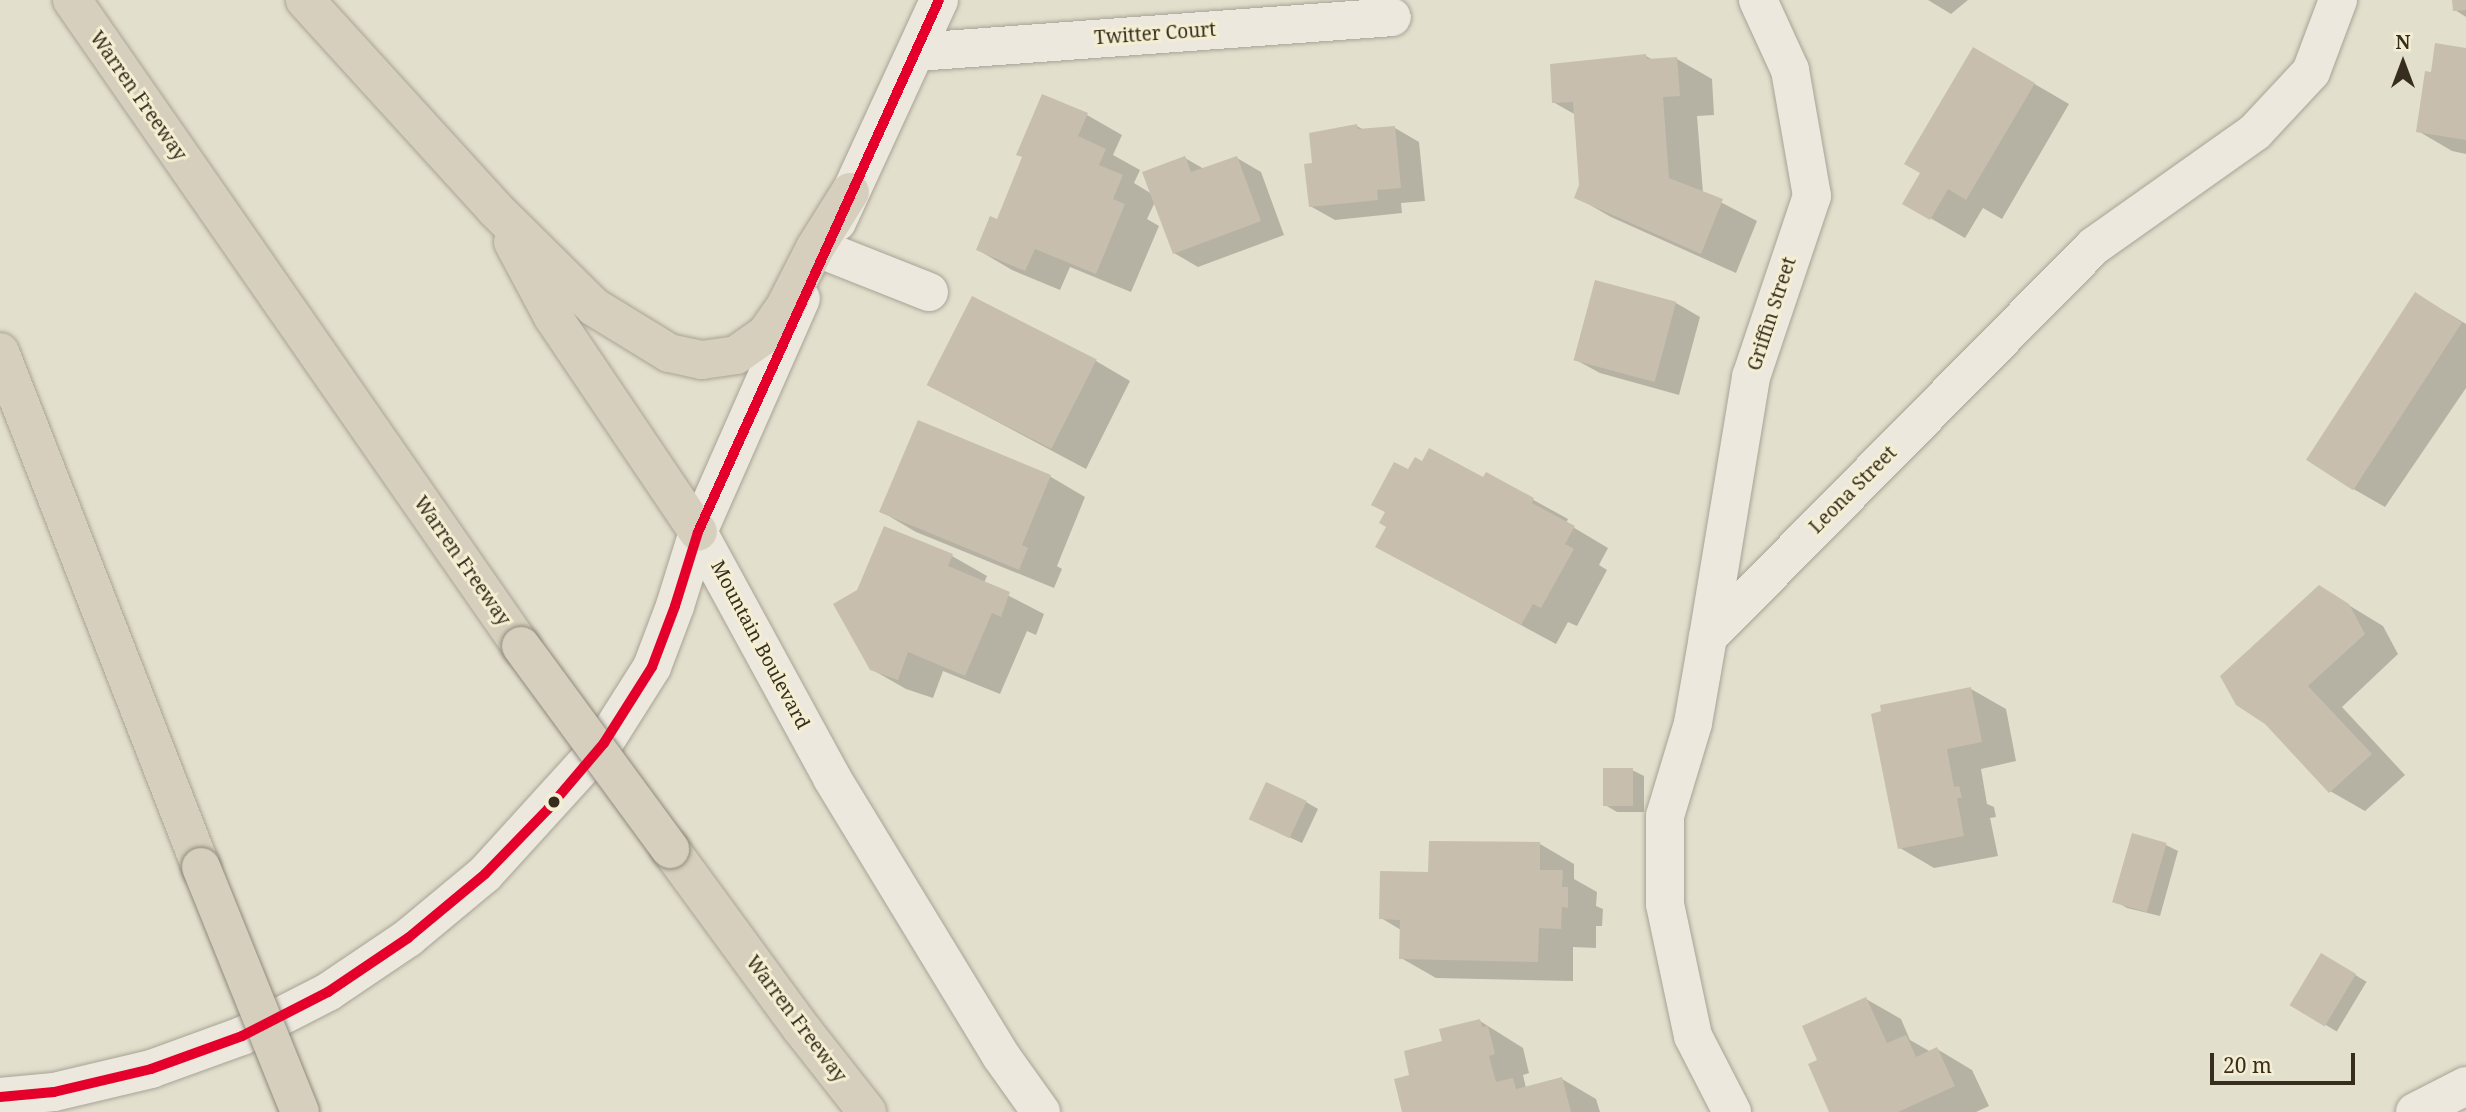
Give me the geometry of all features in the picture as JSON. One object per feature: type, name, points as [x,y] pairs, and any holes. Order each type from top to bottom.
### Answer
[{"type":"highway","name":"Warren Freeway","points":[[72,0],[521,646],[801,1028],[867,1112]]},
{"type":"highway","points":[[305,0],[495,209],[594,307],[669,353],[702,360],[736,355],[766,334],[786,305],[815,248],[850,192]]},
{"type":"highway","points":[[495,209],[553,317],[698,532]]},
{"type":"highway","points":[[0,352],[201,867],[300,1112]]},
{"type":"street","points":[[0,1097],[54,1092],[150,1069],[242,1036],[328,992],[408,938],[485,874],[604,743],[652,667],[698,532],[823,250],[939,0]]},
{"type":"street","name":"Griffin Street","points":[[1708,637],[1751,377],[1812,196],[1790,70],[1758,0]]},
{"type":"street","name":"Leona Street","points":[[1708,637],[2094,246],[2255,132],[2311,72],[2338,0]]},
{"type":"street","name":"Twitter Court","points":[[917,52],[1392,17]]},
{"type":"street","points":[[823,250],[929,292]]},
{"type":"street","name":"Mountain Boulevard","points":[[698,532],[832,778],[1001,1056],[1041,1112]]},
{"type":"street","points":[[1708,637],[1693,723],[1665,816],[1665,904],[1693,1036],[1732,1112]]},
{"type":"street","points":[[2415,1112],[2466,1086]]},
{"type":"building","points":[[2452,0],[2466,0],[2466,10],[2453,11]]},
{"type":"building","points":[[2435,43],[2466,48],[2466,140],[2416,132],[2425,71],[2431,72]]},
{"type":"building","points":[[1973,47],[2035,83],[1966,200],[1948,189],[1930,220],[1902,204],[1920,173],[1904,164]]},
{"type":"building","points":[[1646,54],[1647,59],[1677,57],[1680,96],[1663,97],[1669,178],[1723,199],[1701,254],[1574,198],[1579,185],[1573,102],[1552,103],[1550,64]]},
{"type":"building","points":[[1042,94],[1088,113],[1078,136],[1106,149],[1099,165],[1123,175],[1113,199],[1125,204],[1096,274],[1035,249],[1025,271],[976,250],[990,216],[997,219],[1022,157],[1016,155]]},
{"type":"building","points":[[1357,124],[1358,129],[1395,126],[1401,188],[1377,190],[1378,200],[1309,207],[1304,164],[1312,163],[1309,133]]},
{"type":"building","points":[[1185,156],[1191,172],[1237,156],[1261,221],[1173,254],[1142,172]]},
{"type":"building","points":[[1595,280],[1676,302],[1655,382],[1574,360]]},
{"type":"building","points":[[2415,292],[2462,322],[2353,490],[2306,460]]},
{"type":"building","points":[[972,296],[1097,360],[1051,449],[927,385]]},
{"type":"building","points":[[918,420],[1051,475],[1022,545],[1028,548],[1019,570],[879,512]]},
{"type":"building","points":[[1429,448],[1483,477],[1486,472],[1534,498],[1532,503],[1575,526],[1565,544],[1574,549],[1541,608],[1533,604],[1521,625],[1375,547],[1386,527],[1379,523],[1385,512],[1371,505],[1394,462],[1408,469],[1415,457],[1422,461]]},
{"type":"building","points":[[884,526],[953,554],[948,566],[1010,592],[1001,617],[992,613],[965,676],[908,652],[898,680],[870,670],[833,604],[857,590]]},
{"type":"building","points":[[2319,585],[2349,604],[2365,634],[2308,686],[2372,754],[2329,793],[2265,724],[2236,705],[2220,676]]},
{"type":"building","points":[[1971,687],[1982,742],[1947,749],[1954,787],[1959,786],[1962,798],[1957,798],[1964,836],[1898,849],[1871,714],[1881,711],[1880,705]]},
{"type":"building","points":[[1603,768],[1633,768],[1633,806],[1603,806]]},
{"type":"building","points":[[1266,782],[1307,801],[1289,838],[1249,819]]},
{"type":"building","points":[[2132,833],[2167,843],[2147,912],[2112,902]]},
{"type":"building","points":[[1429,841],[1540,842],[1540,870],[1563,870],[1562,887],[1568,887],[1568,908],[1562,907],[1561,929],[1539,928],[1538,962],[1399,959],[1400,920],[1379,919],[1380,871],[1428,872]]},
{"type":"building","points":[[2321,953],[2356,974],[2325,1026],[2290,1005]]},
{"type":"building","points":[[1866,997],[1887,1043],[1906,1035],[1916,1057],[1937,1047],[1955,1086],[1898,1112],[1829,1112],[1808,1064],[1817,1060],[1802,1026]]},
{"type":"building","points":[[1480,1019],[1482,1027],[1488,1026],[1495,1054],[1489,1056],[1496,1082],[1513,1078],[1516,1089],[1562,1077],[1571,1112],[1402,1112],[1394,1079],[1409,1075],[1404,1051],[1442,1041],[1439,1029]]},
{"type":"transit line","points":[[0,1097],[54,1092],[151,1069],[242,1036],[328,992],[408,938],[485,874],[548,809],[604,743],[652,667],[698,532],[939,0]]}]
